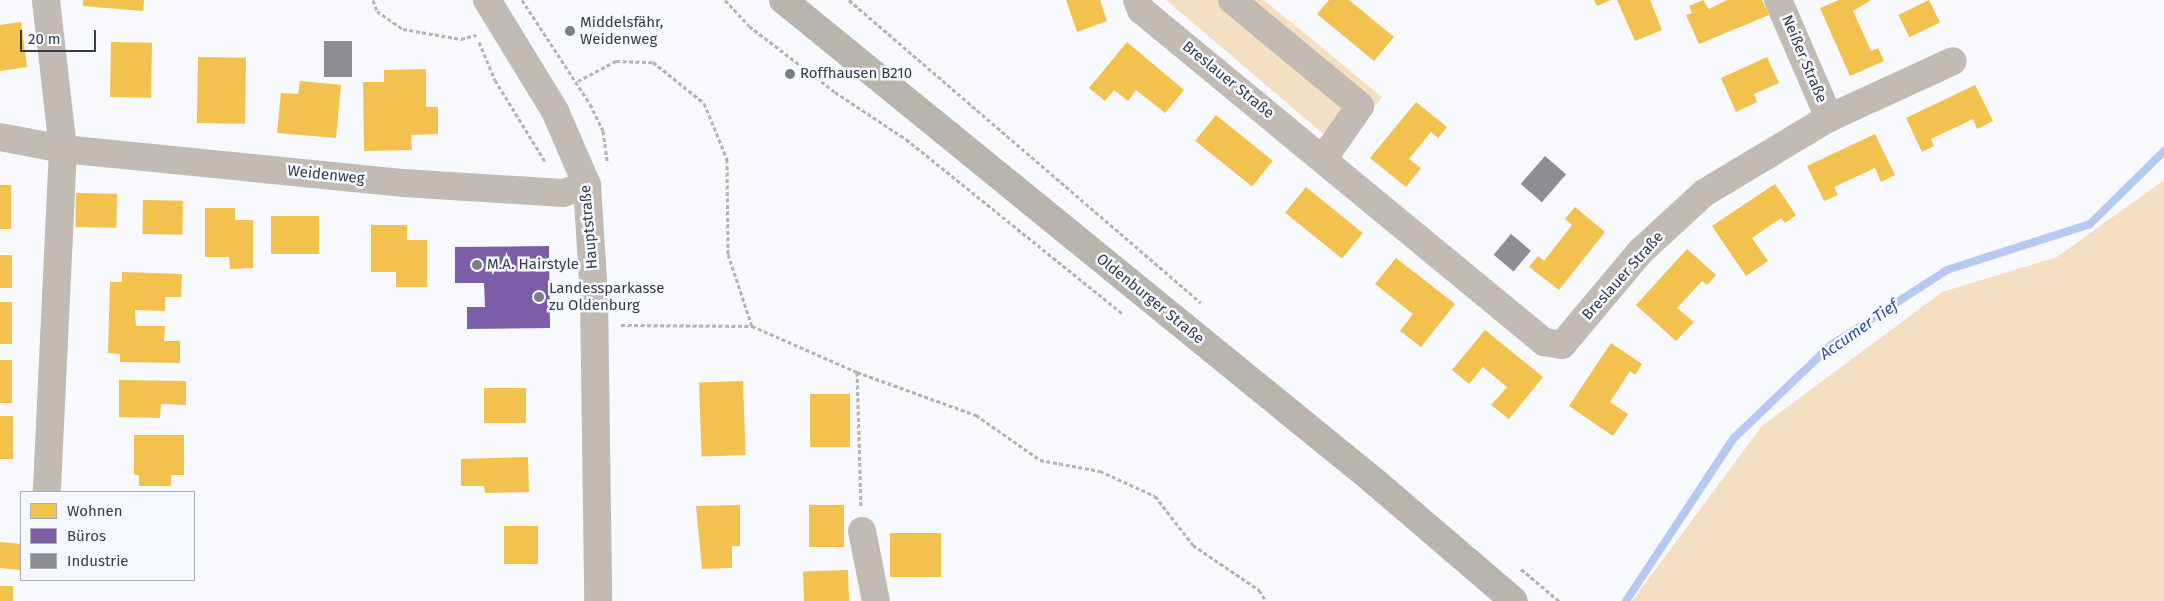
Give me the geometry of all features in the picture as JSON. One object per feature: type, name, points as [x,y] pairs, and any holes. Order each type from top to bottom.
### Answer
[{"type":"main road","name":"Oldenburger Straße","points":[[783,0],[1374,481],[1514,601]]},
{"type":"street","points":[[46,0],[63,149],[47,491]]},
{"type":"street","name":"Hauptstraße","points":[[487,0],[555,111],[575,189],[594,296],[598,601]]},
{"type":"street","name":"Breslauer Straße","points":[[1137,0],[1141,10],[1324,158],[1544,342],[1562,345],[1641,252],[1704,193],[1830,118],[1953,61]]},
{"type":"street","points":[[1232,0],[1360,106],[1324,158]]},
{"type":"street","name":"Neißer Straße","points":[[1778,0],[1830,118]]},
{"type":"street","name":"Weidenweg","points":[[0,138],[63,149],[404,183],[575,189]]},
{"type":"street","points":[[862,531],[876,601]]},
{"type":"path","points":[[373,0],[377,11],[403,30],[461,39],[476,36]]},
{"type":"path","points":[[726,0],[757,32],[835,92],[906,139],[1128,318]]},
{"type":"path","points":[[849,0],[1210,310]]},
{"type":"path","points":[[472,27],[495,80],[575,189]]},
{"type":"path","points":[[578,81],[616,61],[654,62],[704,103],[727,160],[728,254],[752,326]]},
{"type":"path","points":[[615,324],[752,326],[857,372],[976,415],[1040,460],[1100,471],[1155,496],[1192,545],[1259,590],[1266,601]]},
{"type":"path","points":[[857,372],[862,531]]},
{"type":"path","points":[[1514,563],[1559,601]]},
{"type":"shaded area","points":[[1166,0],[1264,0],[1382,97],[1341,149]]},
{"type":"shaded area","points":[[2164,180],[2164,601],[1632,601],[1762,426],[1942,292],[2057,257]]},
{"type":"building: Wohnen","points":[[83,0],[144,0],[143,11],[83,6]]},
{"type":"building: Wohnen","points":[[1066,0],[1100,0],[1107,21],[1077,32]]},
{"type":"building: Wohnen","points":[[1329,0],[1349,0],[1394,37],[1374,61],[1317,14]]},
{"type":"building: Wohnen","points":[[1594,0],[1611,0],[1597,6]]},
{"type":"building: Wohnen","points":[[1617,0],[1650,0],[1662,30],[1635,41]]},
{"type":"building: Wohnen","points":[[1703,0],[1709,9],[1727,0],[1762,0],[1769,15],[1699,44],[1686,15],[1692,13],[1689,6]]},
{"type":"building: Wohnen","points":[[1839,0],[1871,0],[1853,11],[1871,51],[1878,48],[1884,61],[1850,76],[1820,8]]},
{"type":"building: Wohnen","points":[[1929,0],[1940,22],[1909,37],[1898,15]]},
{"type":"building: Wohnen","points":[[21,22],[27,67],[0,71],[0,25]]},
{"type":"building: Wohnen","points":[[111,42],[152,43],[151,98],[110,97]]},
{"type":"building: Wohnen","points":[[1127,42],[1184,90],[1165,113],[1136,90],[1128,101],[1114,90],[1105,101],[1089,88]]},
{"type":"building: Wohnen","points":[[198,57],[246,58],[245,124],[197,123]]},
{"type":"building: Wohnen","points":[[1767,57],[1779,83],[1754,94],[1757,102],[1736,112],[1721,78]]},
{"type":"building: Wohnen","points":[[426,69],[426,107],[438,107],[438,134],[411,135],[412,150],[364,151],[363,82],[384,82],[384,70]]},
{"type":"building: Wohnen","points":[[300,81],[341,85],[336,138],[277,133],[281,93],[298,94]]},
{"type":"building: Wohnen","points":[[1975,85],[1993,121],[1977,129],[1973,119],[1931,139],[1934,146],[1922,152],[1906,118]]},
{"type":"building: Wohnen","points":[[1416,102],[1447,127],[1438,138],[1431,132],[1409,159],[1421,168],[1406,187],[1370,158]]},
{"type":"building: Wohnen","points":[[1216,115],[1273,161],[1252,187],[1195,141]]},
{"type":"building: Wohnen","points":[[1875,134],[1895,175],[1881,182],[1875,168],[1834,187],[1838,195],[1824,201],[1807,166]]},
{"type":"building: Wohnen","points":[[1775,184],[1796,215],[1785,223],[1781,218],[1752,238],[1768,261],[1746,276],[1712,226]]},
{"type":"building: Wohnen","points":[[0,185],[11,185],[11,229],[0,229]]},
{"type":"building: Wohnen","points":[[1306,187],[1363,233],[1342,259],[1285,213]]},
{"type":"building: Wohnen","points":[[76,193],[117,194],[116,228],[75,227]]},
{"type":"building: Wohnen","points":[[143,200],[183,201],[182,235],[142,234]]},
{"type":"building: Wohnen","points":[[1575,207],[1605,232],[1559,290],[1529,267],[1538,256],[1544,261],[1572,225],[1565,219]]},
{"type":"building: Wohnen","points":[[205,208],[235,208],[235,220],[253,220],[253,268],[230,269],[229,257],[205,257]]},
{"type":"building: Wohnen","points":[[271,216],[319,216],[319,254],[271,254]]},
{"type":"building: Wohnen","points":[[371,225],[407,225],[407,240],[427,240],[427,287],[396,287],[396,272],[371,272]]},
{"type":"building: Wohnen","points":[[1687,249],[1716,275],[1707,285],[1702,281],[1677,308],[1694,322],[1676,341],[1636,305]]},
{"type":"building: Wohnen","points":[[0,255],[12,255],[12,288],[0,288]]},
{"type":"building: Wohnen","points":[[1396,258],[1455,304],[1421,347],[1400,331],[1413,314],[1375,284]]},
{"type":"building: Wohnen","points":[[122,272],[182,274],[181,297],[165,297],[165,311],[135,310],[136,326],[165,326],[164,341],[180,341],[180,363],[120,362],[120,354],[108,353],[110,282],[122,282]]},
{"type":"building: Wohnen","points":[[0,302],[12,302],[12,344],[0,344]]},
{"type":"building: Wohnen","points":[[1485,330],[1543,377],[1509,419],[1491,405],[1507,387],[1483,367],[1469,384],[1452,370]]},
{"type":"building: Wohnen","points":[[1611,343],[1642,364],[1635,375],[1630,371],[1610,402],[1628,414],[1613,436],[1569,406]]},
{"type":"building: Wohnen","points":[[0,360],[12,360],[12,403],[0,403]]},
{"type":"building: Wohnen","points":[[119,380],[186,381],[186,405],[161,404],[160,418],[119,417]]},
{"type":"building: Wohnen","points":[[743,381],[746,455],[702,456],[699,383]]},
{"type":"building: Wohnen","points":[[484,388],[526,388],[526,423],[484,423]]},
{"type":"building: Wohnen","points":[[810,394],[850,394],[850,447],[810,447]]},
{"type":"building: Wohnen","points":[[0,416],[13,416],[13,459],[0,459]]},
{"type":"building: Wohnen","points":[[134,435],[184,435],[184,475],[171,475],[171,486],[139,486],[139,475],[134,475]]},
{"type":"building: Wohnen","points":[[528,457],[529,492],[485,493],[484,486],[461,486],[461,459]]},
{"type":"building: Wohnen","points":[[740,505],[740,546],[732,546],[732,568],[702,569],[696,506]]},
{"type":"building: Wohnen","points":[[809,505],[844,505],[844,547],[809,547]]},
{"type":"building: Wohnen","points":[[504,526],[538,526],[538,564],[504,564]]},
{"type":"building: Wohnen","points":[[890,533],[941,533],[941,577],[890,577]]},
{"type":"building: Wohnen","points":[[0,542],[20,544],[20,570],[0,568]]},
{"type":"building: Wohnen","points":[[848,570],[849,601],[804,601],[803,572]]},
{"type":"building: Wohnen","points":[[0,586],[13,586],[13,601],[0,601]]},
{"type":"building: Büros","points":[[549,246],[550,328],[467,329],[467,307],[485,307],[484,283],[455,283],[455,247]]},
{"type":"building: Industrie","points":[[324,41],[352,41],[352,77],[324,77]]},
{"type":"building: Industrie","points":[[1545,156],[1566,174],[1542,202],[1521,184]]},
{"type":"building: Industrie","points":[[1511,234],[1531,251],[1514,271],[1494,255]]},
{"type":"waterway","name":"Accumer Tief","points":[[1626,601],[1734,438],[1831,345],[1947,270],[2090,224],[2164,151]]},
{"type":"place","name":"Middelsfähr, Weidenweg","points":[[570,31]]},
{"type":"place","name":"Roffhausen B210","points":[[790,74]]},
{"type":"place","name":"M.A. Hairstyle","points":[[477,265]]},
{"type":"place","name":"Landessparkasse zu Oldenburg","points":[[539,297]]}]
